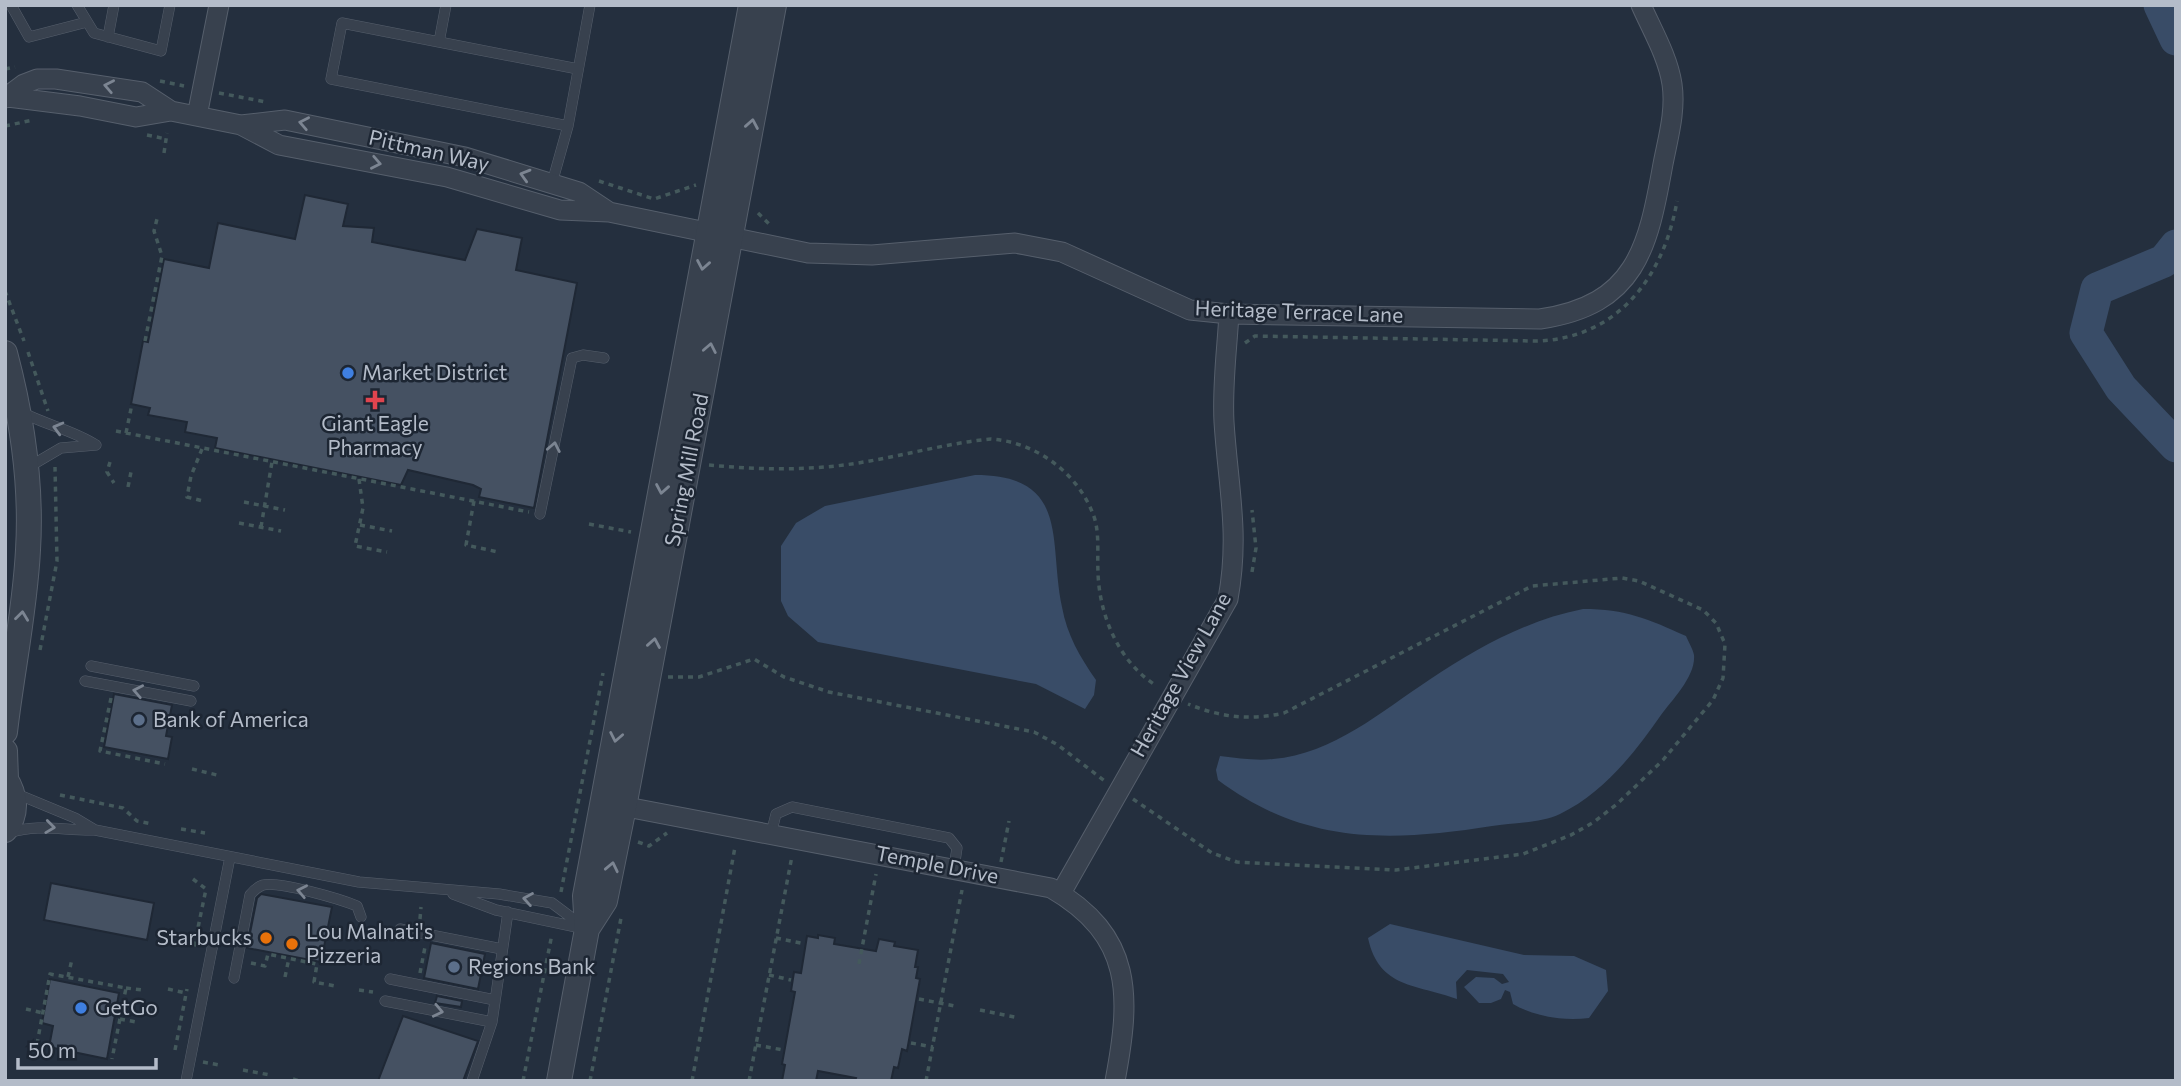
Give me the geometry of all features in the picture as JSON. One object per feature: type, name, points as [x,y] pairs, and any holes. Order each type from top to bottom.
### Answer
[{"type":"street","points":[[197,116],[219,5]]},
{"type":"street","name":"Spring Mill Road","points":[[720,236],[751,5]]},
{"type":"street","name":"Spring Mill Road","points":[[559,1081],[587,929],[585,896],[613,805],[720,236],[774,5]]},
{"type":"street","name":"Heritage Terrace Lane","points":[[720,236],[808,253],[851,256],[1015,243],[1062,252],[1190,310],[1229,314],[1540,319],[1573,314],[1606,298],[1636,262],[1652,227],[1671,126],[1673,86],[1668,67],[1641,5]]},
{"type":"street","name":"Pittman Way","points":[[7,98],[80,106],[136,117],[171,111],[197,116],[241,125],[279,145],[447,177],[560,210],[609,212],[720,236]]},
{"type":"street","name":"Pittman Way","points":[[241,125],[285,120],[434,149],[579,192],[609,212]]},
{"type":"street","name":"Heritage View Lane","points":[[1061,893],[1126,794],[1180,699],[1228,599],[1235,561],[1236,531],[1224,419],[1229,314]]},
{"type":"street","points":[[5,353],[18,411],[29,515],[26,575],[5,732]]},
{"type":"street","points":[[5,751],[13,815],[5,832]]},
{"type":"street","name":"Temple Drive","points":[[613,805],[771,834],[952,877],[1028,882],[1061,893],[1091,915],[1104,932],[1122,975],[1124,1027],[1115,1081]]},
{"type":"lane","points":[[11,5],[29,37],[88,22]]},
{"type":"lane","points":[[77,5],[94,33],[161,51],[170,5]]},
{"type":"lane","points":[[108,37],[114,5]]},
{"type":"lane","points":[[439,42],[446,5]]},
{"type":"lane","points":[[552,183],[568,126],[590,5]]},
{"type":"lane","points":[[568,126],[331,79],[342,23],[578,69]]},
{"type":"lane","points":[[537,513],[572,358],[583,355],[604,358]]},
{"type":"lane","points":[[18,411],[51,427],[77,433],[96,445],[61,448],[26,469]]},
{"type":"lane","points":[[91,666],[194,686]]},
{"type":"lane","points":[[85,681],[191,701]]},
{"type":"lane","points":[[8,783],[95,830]]},
{"type":"lane","points":[[771,834],[776,814],[792,807],[949,838],[957,848],[952,877]]},
{"type":"lane","points":[[5,832],[42,825],[72,831],[95,830],[359,882],[499,894],[552,903],[587,929]]},
{"type":"lane","points":[[186,1081],[230,857]]},
{"type":"lane","points":[[234,978],[250,895],[257,888],[269,885],[336,898],[357,906],[361,917]]},
{"type":"lane","points":[[443,891],[509,912],[587,929]]},
{"type":"lane","points":[[472,1081],[492,1022],[509,912]]},
{"type":"lane","points":[[400,929],[502,949]]},
{"type":"lane","points":[[390,979],[495,1000]]},
{"type":"lane","points":[[385,1001],[492,1022]]},
{"type":"path","points":[[164,153],[167,133]]},
{"type":"path","points":[[593,179],[654,199],[696,185]]},
{"type":"path","points":[[1243,349],[1249,339],[1255,336],[1545,341],[1575,334],[1617,313],[1648,281],[1668,241],[1677,201]]},
{"type":"path","points":[[756,211],[774,228]]},
{"type":"path","points":[[145,341],[162,256],[155,232],[157,219]]},
{"type":"path","points":[[126,433],[132,404]]},
{"type":"path","points":[[116,431],[537,513]]},
{"type":"path","points":[[668,677],[699,677],[754,659],[784,677],[829,692],[1034,732],[1058,745],[1099,779],[1126,794],[1212,853],[1237,862],[1274,866],[1396,870],[1440,867],[1524,853],[1571,835],[1594,822],[1637,786],[1703,714],[1723,678],[1725,644],[1716,623],[1703,610],[1639,581],[1622,578],[1532,586],[1284,713],[1258,718],[1231,717],[1207,712],[1153,684],[1114,640],[1101,597],[1094,515],[1069,476],[1040,453],[1003,440],[991,439],[862,463],[808,469],[752,469],[709,465]]},
{"type":"path","points":[[203,448],[191,475],[187,497],[203,501]]},
{"type":"path","points":[[263,529],[272,461]]},
{"type":"path","points":[[110,462],[107,472],[114,483]]},
{"type":"path","points":[[128,487],[131,472]]},
{"type":"path","points":[[359,479],[363,508],[355,545],[387,552]]},
{"type":"path","points":[[474,501],[466,545],[498,552]]},
{"type":"path","points":[[244,502],[285,510]]},
{"type":"path","points":[[1251,579],[1256,548],[1252,507]]},
{"type":"path","points":[[239,523],[281,531]]},
{"type":"path","points":[[359,524],[392,531]]},
{"type":"path","points":[[589,524],[631,531]]},
{"type":"path","points":[[112,692],[100,751],[165,764]]},
{"type":"path","points":[[1180,699],[1194,692]]},
{"type":"path","points":[[1180,699],[1181,716]]},
{"type":"path","points":[[192,769],[217,775]]},
{"type":"path","points":[[1126,794],[1141,788]]},
{"type":"path","points":[[90,801],[92,792]]},
{"type":"path","points":[[56,794],[123,808],[137,821],[152,824]]},
{"type":"path","points":[[1126,794],[1128,810]]},
{"type":"path","points":[[1001,864],[1009,821]]},
{"type":"path","points":[[181,829],[205,833]]},
{"type":"path","points":[[692,1081],[736,845]]},
{"type":"path","points":[[749,1081],[789,855],[804,858]]},
{"type":"path","points":[[864,869],[888,874]]},
{"type":"path","points":[[859,964],[876,872]]},
{"type":"path","points":[[952,877],[963,888],[975,890]]},
{"type":"path","points":[[192,879],[206,889],[194,947]]},
{"type":"path","points":[[926,1081],[963,888]]},
{"type":"path","points":[[419,925],[421,907]]},
{"type":"path","points":[[776,938],[805,944]]},
{"type":"path","points":[[410,971],[420,973],[425,944],[416,942]]},
{"type":"path","points":[[523,1081],[550,942]]},
{"type":"path","points":[[244,961],[265,966],[268,954],[317,964],[314,982],[335,986]]},
{"type":"path","points":[[285,977],[289,958]]},
{"type":"path","points":[[68,977],[72,960]]},
{"type":"path","points":[[37,1044],[50,974],[142,990]]},
{"type":"path","points":[[769,975],[791,980]]},
{"type":"path","points":[[112,1059],[126,988]]},
{"type":"path","points":[[168,989],[186,991],[175,1050]]},
{"type":"path","points":[[359,990],[373,992]]},
{"type":"path","points":[[919,999],[955,1006]]},
{"type":"path","points":[[26,1009],[43,1013]]},
{"type":"path","points":[[980,1010],[1019,1018]]},
{"type":"path","points":[[120,1019],[136,1022]]},
{"type":"path","points":[[911,1043],[933,1047]]},
{"type":"path","points":[[756,1045],[783,1050]]},
{"type":"path","points":[[203,1062],[219,1065]]},
{"type":"path","points":[[243,1070],[270,1075]]},
{"type":"path","points":[[293,1079],[300,1081]]},
{"type":"water","points":[[975,475],[1006,478],[1027,486],[1041,499],[1049,516],[1064,617],[1075,645],[1096,680],[1094,695],[1085,709],[1036,684],[818,642],[788,616],[781,601],[781,546],[796,523],[825,506]]},
{"type":"water","points":[[1583,609],[1636,616],[1686,636],[1694,663],[1682,687],[1629,758],[1604,784],[1560,814],[1535,821],[1418,835],[1349,833],[1283,817],[1218,780],[1216,770],[1220,756],[1267,760],[1316,749],[1356,729],[1484,646],[1542,620]]},
{"type":"water","points":[[1390,924],[1524,955],[1574,956],[1606,970],[1608,991],[1589,1018],[1570,1019],[1540,1015],[1513,1004],[1510,992],[1505,990],[1501,999],[1491,1003],[1479,1003],[1464,987],[1476,977],[1494,978],[1502,984],[1509,982],[1503,974],[1467,970],[1456,982],[1457,999],[1414,987],[1390,976],[1373,955],[1368,938]]},
{"type":"building","name":"Market District","points":[[305,195],[348,204],[343,226],[374,228],[372,242],[465,260],[477,229],[522,238],[516,270],[577,283],[534,508],[479,497],[481,489],[473,485],[408,470],[401,485],[215,448],[217,438],[185,432],[187,422],[148,415],[150,408],[131,404],[143,341],[148,342],[164,259],[209,268],[218,223],[295,239]]},
{"type":"building","name":"Bank of America","points":[[114,694],[172,705],[166,736],[172,737],[168,759],[104,747]]},
{"type":"building","points":[[51,883],[154,903],[147,940],[44,920]]},
{"type":"building","points":[[261,894],[332,907],[321,962],[247,948],[257,898]]},
{"type":"building","points":[[818,935],[835,938],[834,944],[876,951],[879,939],[895,942],[894,946],[918,950],[915,967],[918,967],[916,978],[920,979],[907,1051],[902,1049],[898,1068],[894,1067],[891,1081],[855,1081],[856,1078],[818,1071],[816,1081],[782,1081],[785,1065],[782,1064],[795,992],[791,991],[794,972],[801,973],[807,936],[818,938]]},
{"type":"building","name":"Regions Bank","points":[[431,943],[485,954],[478,989],[424,978]]},
{"type":"building","name":"GetGo","points":[[50,979],[119,993],[107,1059],[49,1047],[53,1026],[42,1023]]},
{"type":"building","points":[[437,996],[462,1001],[461,1007],[435,1003]]},
{"type":"building","points":[[403,1016],[478,1041],[463,1081],[378,1081]]},
{"type":"waterway","points":[[2160,5],[2176,39]]},
{"type":"waterway","points":[[2176,246],[2164,261],[2097,289],[2086,333],[2121,388],[2176,446]]},
{"type":"place","name":"Market District","points":[[348,373]]},
{"type":"place","name":"Giant Eagle Pharmacy","points":[[375,400]]},
{"type":"place","name":"Bank of America","points":[[139,720]]},
{"type":"place","name":"Starbucks","points":[[266,938]]},
{"type":"place","name":"Lou Malnati's Pizzeria","points":[[292,944]]},
{"type":"place","name":"Regions Bank","points":[[454,967]]},
{"type":"place","name":"GetGo","points":[[81,1008]]}]
